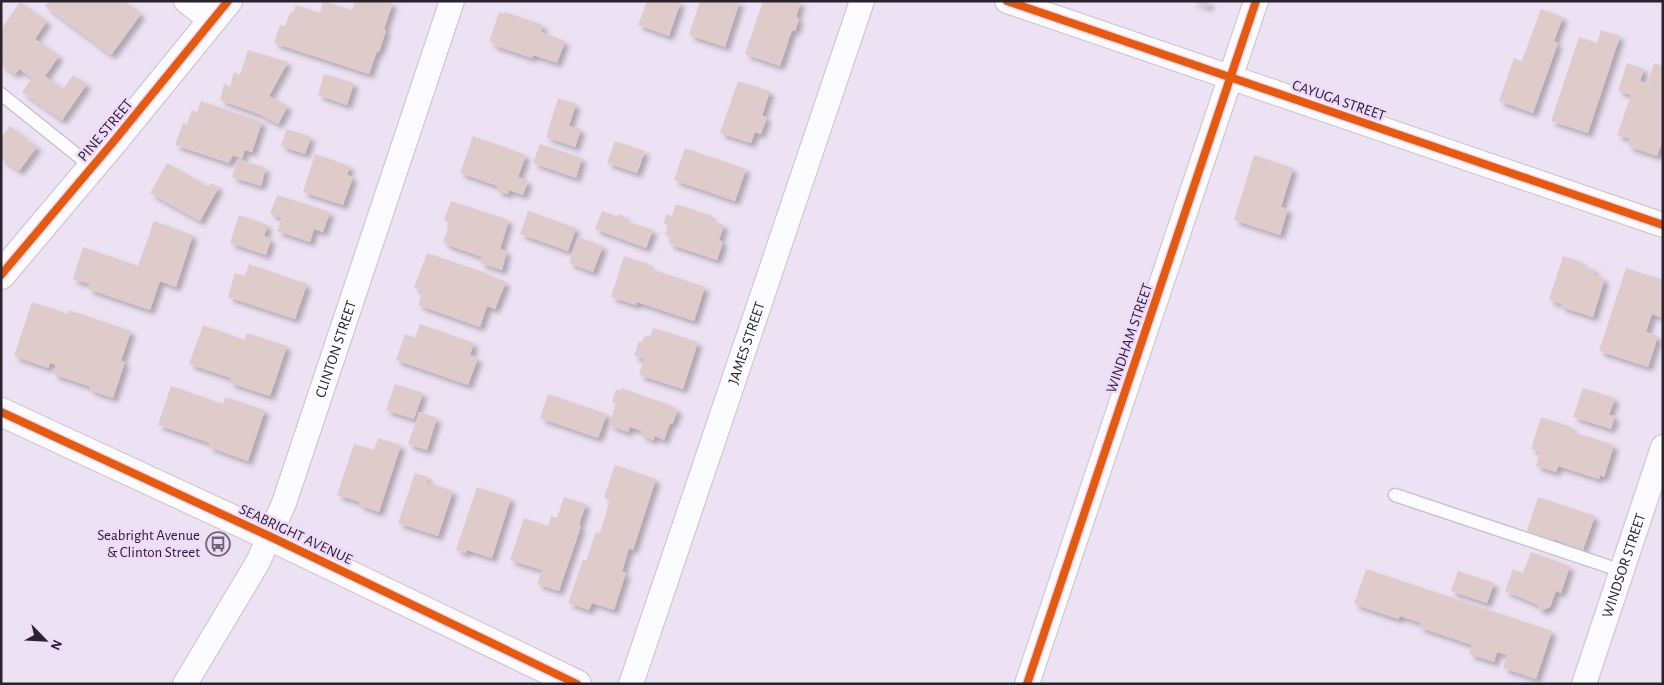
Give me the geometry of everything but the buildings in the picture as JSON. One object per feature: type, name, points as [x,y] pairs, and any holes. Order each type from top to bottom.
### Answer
[{"type":"main road","name":"PINE STREET","points":[[1,275],[220,11]]},
{"type":"main road","name":"SEABRIGHT AVENUE","points":[[1,412],[269,536],[577,684]]},
{"type":"street","points":[[186,1],[220,11]]},
{"type":"street","name":"CLINTON STREET","points":[[185,684],[258,562],[284,503],[452,1]]},
{"type":"street","name":"JAMES STREET","points":[[631,684],[862,1]]},
{"type":"street","name":"CAYUGA STREET","points":[[1007,1],[1663,225]]},
{"type":"street","name":"WINDHAM STREET","points":[[1027,684],[1256,1]]},
{"type":"street","name":"WINDSOR STREET","points":[[1584,684],[1663,447]]},
{"type":"lane","points":[[1,94],[92,167]]},
{"type":"lane","points":[[1395,495],[1622,571]]},
{"type":"cycle path","points":[[1,275],[114,141],[228,1]]},
{"type":"cycle path","points":[[1007,1],[1663,225]]},
{"type":"cycle path","points":[[1027,684],[1256,1]]},
{"type":"cycle path","points":[[1,412],[269,536],[577,684]]},
{"type":"place","name":"Seabright Avenue & Clinton Street","points":[[218,544]]}]
